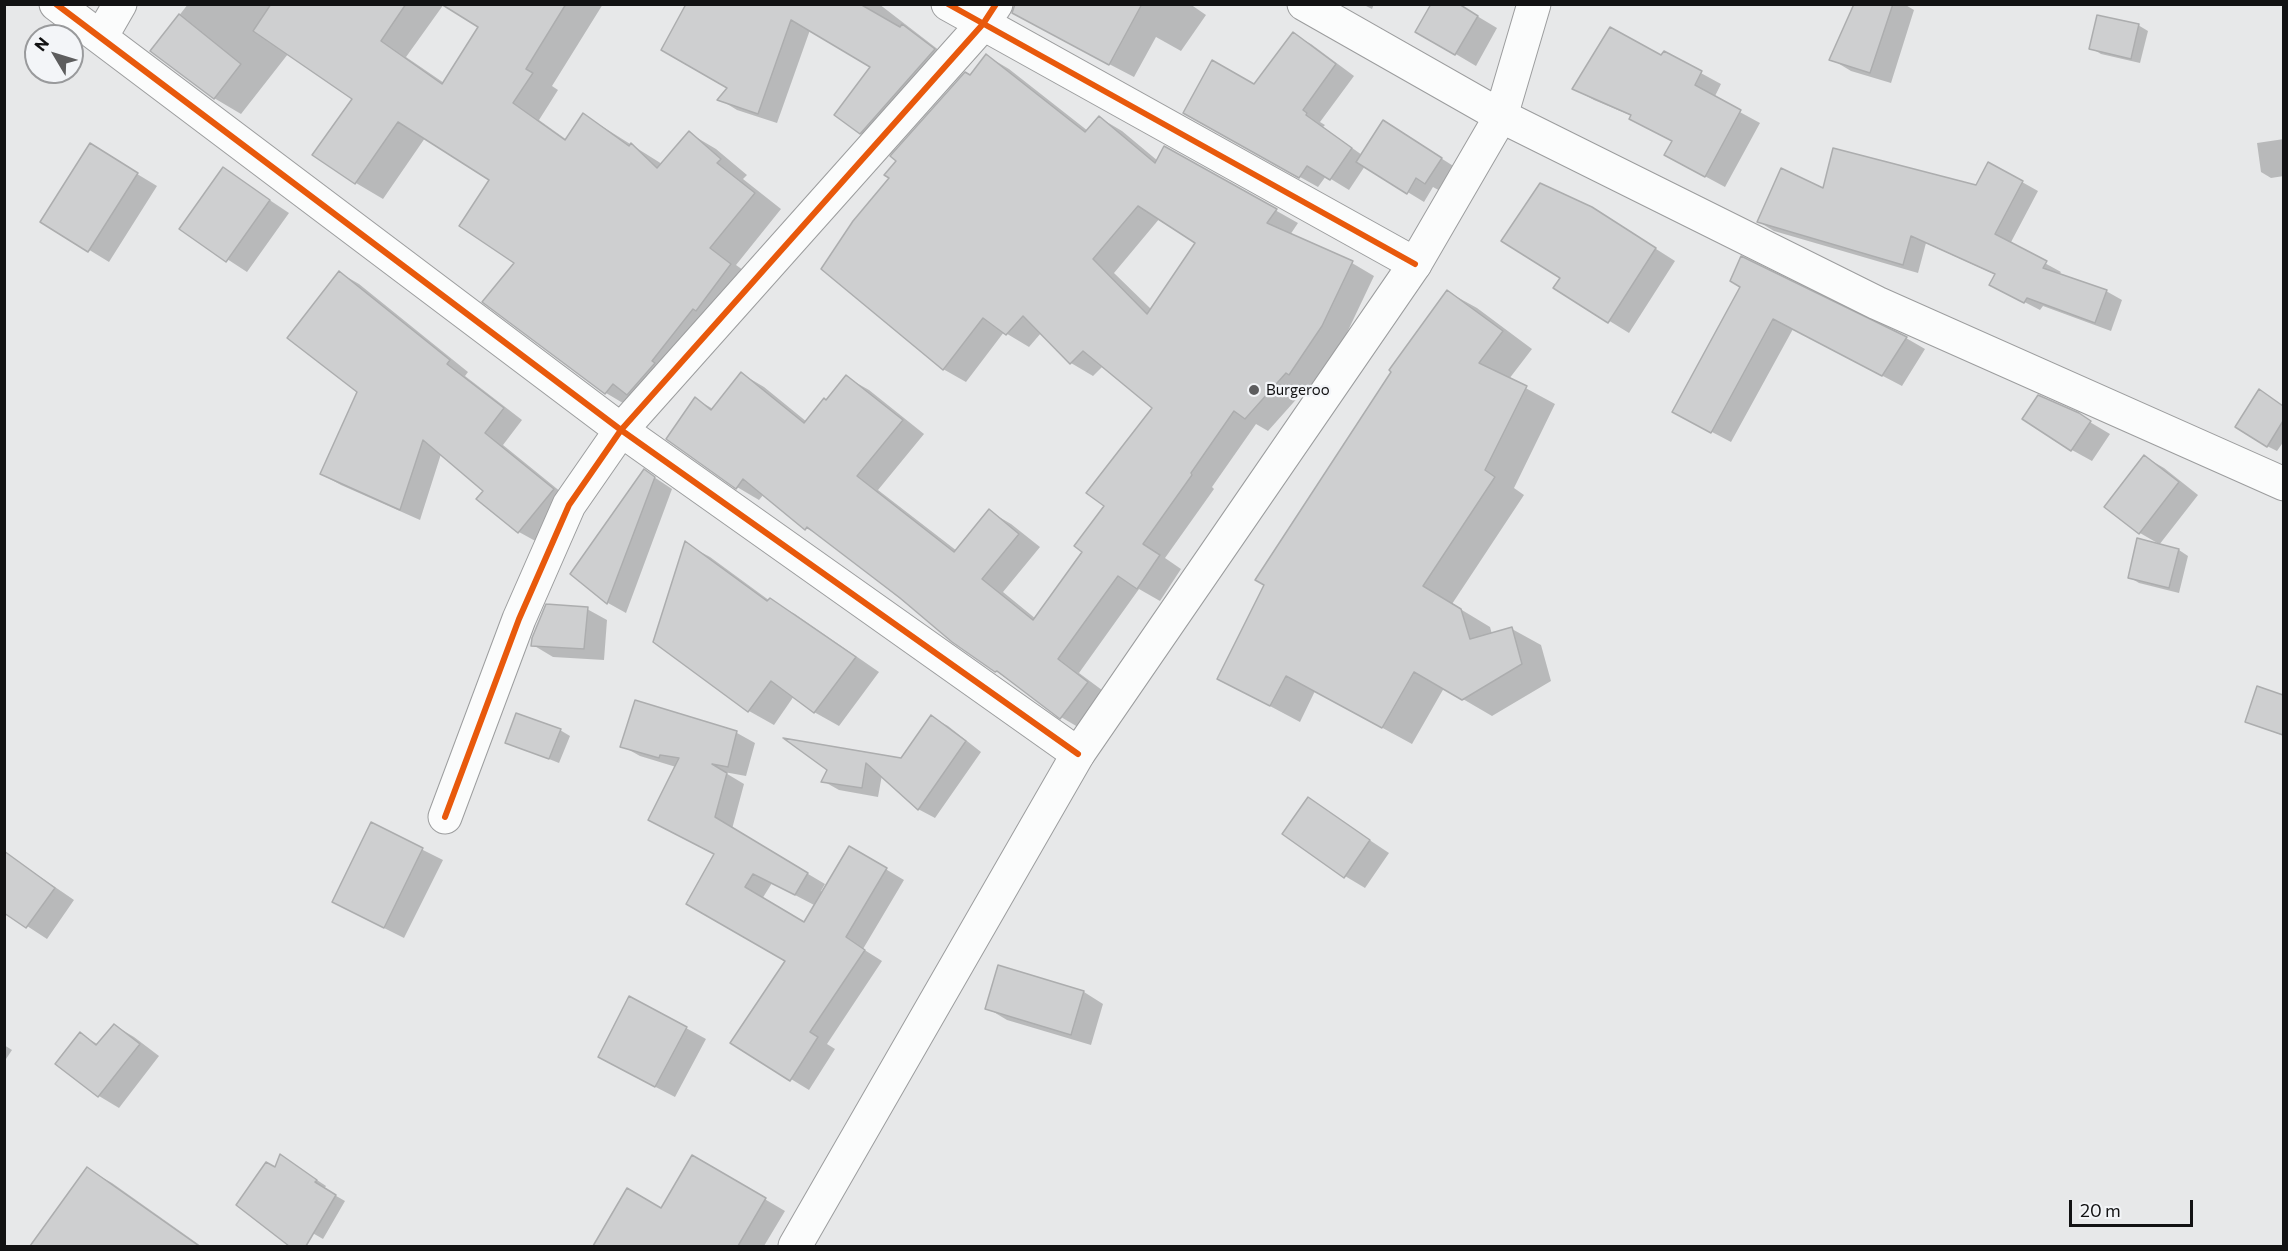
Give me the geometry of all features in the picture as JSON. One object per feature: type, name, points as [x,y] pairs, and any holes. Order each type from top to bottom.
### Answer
[{"type":"street","points":[[56,4],[621,430],[1078,754]]},
{"type":"street","points":[[101,37],[120,4]]},
{"type":"street","points":[[948,4],[990,14],[1415,264]]},
{"type":"street","points":[[1304,4],[1501,116],[1878,303],[2283,484]]},
{"type":"street","points":[[795,1246],[1078,754],[1415,264],[1501,116],[1534,4]]},
{"type":"street","points":[[445,817],[519,619],[569,505],[621,430],[990,14]]},
{"type":"building","points":[[271,4],[406,4],[381,41],[442,84],[478,27],[441,4],[566,4],[526,69],[533,73],[513,103],[565,140],[583,113],[629,146],[631,143],[657,168],[689,131],[721,159],[717,163],[755,193],[710,248],[731,264],[696,311],[693,309],[652,361],[655,363],[627,395],[613,384],[605,394],[482,302],[514,263],[459,226],[489,180],[398,122],[355,184],[312,155],[352,99],[253,31]]},
{"type":"building","points":[[686,4],[860,4],[900,27],[902,24],[935,49],[860,134],[834,115],[870,67],[791,20],[758,114],[717,100],[727,88],[661,50]]},
{"type":"building","points":[[1015,4],[1142,4],[1109,65],[1012,13]]},
{"type":"building","points":[[1431,4],[1459,4],[1478,16],[1455,55],[1415,32]]},
{"type":"building","points":[[1854,4],[1893,4],[1870,73],[1829,60]]},
{"type":"building","points":[[179,14],[241,64],[214,99],[150,51]]},
{"type":"building","points":[[2097,15],[2139,24],[2131,59],[2089,49]]},
{"type":"building","points":[[1610,27],[1661,55],[1664,51],[1702,71],[1695,85],[1741,110],[1705,177],[1664,155],[1672,141],[1629,119],[1631,115],[1572,89]]},
{"type":"building","points":[[1293,32],[1336,64],[1303,110],[1307,113],[1306,115],[1352,148],[1330,180],[1307,166],[1299,178],[1183,113],[1212,60],[1254,84]]},
{"type":"building","points":[[986,54],[1085,132],[1099,116],[1155,163],[1164,146],[1277,209],[1267,223],[1353,261],[1322,326],[1289,375],[1286,373],[1245,419],[1234,411],[1143,544],[1160,555],[1137,589],[1118,576],[1058,659],[1088,682],[1060,719],[997,671],[995,672],[952,642],[900,598],[807,527],[805,530],[743,479],[736,489],[666,439],[695,397],[711,410],[741,372],[804,423],[846,375],[903,420],[857,476],[954,552],[989,509],[1019,534],[982,579],[1033,620],[1082,552],[1074,546],[1104,506],[1086,493],[1152,408],[1083,351],[1070,364],[1023,316],[1006,335],[983,318],[943,370],[821,269],[853,221],[889,178],[884,175],[896,161],[890,156],[965,72],[970,75]],"holes":[[[1138,206],[1195,243],[1147,314],[1093,259]]]},
{"type":"building","points":[[1383,120],[1442,158],[1425,184],[1416,178],[1407,194],[1356,162]]},
{"type":"building","points":[[90,143],[138,173],[88,252],[40,222]]},
{"type":"building","points":[[1833,148],[1976,185],[1988,162],[2023,181],[1995,234],[2047,261],[2043,268],[2107,290],[2095,323],[2027,298],[2024,303],[1989,285],[1995,274],[1911,236],[1903,265],[1757,222],[1781,168],[1823,188]]},
{"type":"building","points":[[223,167],[270,200],[226,262],[179,229]]},
{"type":"building","points":[[1540,183],[1592,207],[1656,248],[1608,323],[1553,288],[1560,278],[1501,241]]},
{"type":"building","points":[[1741,256],[1907,337],[1882,376],[1773,319],[1711,433],[1672,412],[1740,287],[1730,281]]},
{"type":"building","points":[[339,271],[450,360],[447,364],[504,408],[485,433],[554,489],[518,533],[476,499],[483,491],[423,440],[400,510],[320,474],[357,392],[287,338]]},
{"type":"building","points":[[1447,290],[1503,331],[1479,363],[1527,386],[1485,470],[1495,477],[1423,586],[1461,609],[1470,639],[1512,627],[1522,664],[1462,700],[1414,672],[1382,728],[1286,676],[1270,706],[1217,679],[1264,585],[1255,580],[1391,372],[1389,370]]},
{"type":"building","points":[[2259,389],[2283,406],[2283,421],[2267,447],[2235,427]]},
{"type":"building","points":[[2038,395],[2079,413],[2091,421],[2071,451],[2022,419]]},
{"type":"building","points":[[2144,455],[2179,482],[2139,534],[2104,507]]},
{"type":"building","points":[[644,469],[655,477],[607,604],[570,574]]},
{"type":"building","points":[[2137,538],[2179,549],[2169,588],[2128,578]]},
{"type":"building","points":[[685,541],[767,601],[770,598],[856,657],[814,713],[771,681],[748,712],[653,642]]},
{"type":"building","points":[[546,604],[588,607],[584,649],[531,646]]},
{"type":"building","points":[[2257,686],[2283,695],[2283,735],[2245,722]]},
{"type":"building","points":[[635,700],[737,731],[728,767],[712,764],[727,773],[715,817],[808,873],[795,895],[753,874],[745,887],[804,922],[849,846],[887,868],[846,937],[865,950],[810,1032],[818,1037],[790,1081],[730,1043],[785,961],[686,904],[714,854],[648,820],[679,758],[660,755],[659,758],[620,747]]},
{"type":"building","points":[[516,713],[561,729],[549,759],[505,743]]},
{"type":"building","points":[[931,715],[966,741],[918,810],[866,763],[862,788],[821,782],[827,770],[783,738],[901,758]]},
{"type":"building","points":[[1308,797],[1370,840],[1344,878],[1282,834]]},
{"type":"building","points":[[371,822],[423,848],[384,928],[332,902]]},
{"type":"building","points":[[4,851],[55,888],[26,928],[4,913]]},
{"type":"building","points":[[998,965],[1084,991],[1071,1035],[985,1009]]},
{"type":"building","points":[[629,996],[687,1027],[655,1087],[598,1057]]},
{"type":"building","points":[[114,1024],[140,1044],[98,1097],[55,1064],[80,1032],[96,1045]]},
{"type":"building","points":[[280,1154],[317,1180],[315,1182],[336,1195],[306,1246],[289,1246],[236,1205],[266,1162],[275,1167]]},
{"type":"building","points":[[692,1155],[766,1198],[738,1246],[593,1246],[627,1188],[661,1208]]},
{"type":"building","points":[[87,1167],[199,1246],[30,1246]]},
{"type":"cycle path","points":[[56,4],[621,430],[1078,754]]},
{"type":"cycle path","points":[[948,4],[1415,264]]},
{"type":"cycle path","points":[[445,817],[519,619],[569,505],[621,430],[983,24],[996,4]]},
{"type":"place","name":"Burgeroo","points":[[1254,390]]}]
